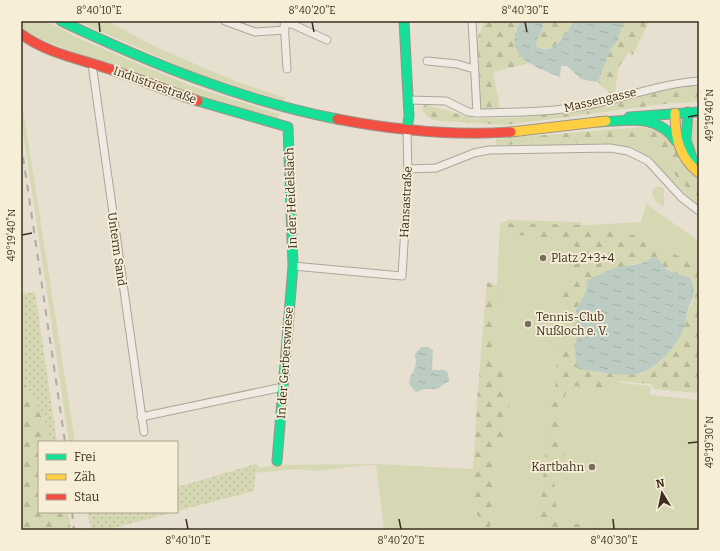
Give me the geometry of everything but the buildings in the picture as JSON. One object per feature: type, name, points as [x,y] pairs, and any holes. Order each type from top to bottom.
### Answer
[{"type":"main road","points":[[60,21],[148,61],[225,91],[278,107],[321,116],[408,129],[488,133],[523,131],[645,115],[699,112]]},
{"type":"main road","points":[[404,21],[408,129]]},
{"type":"main road","name":"Industriestraße","points":[[21,34],[42,46],[92,64],[104,66],[193,99],[285,125],[289,130]]},
{"type":"main road","points":[[688,112],[686,140],[687,148],[699,173]]},
{"type":"main road","points":[[675,113],[676,141]]},
{"type":"main road","points":[[598,122],[651,122],[661,125],[669,131],[676,141],[690,167],[699,173]]},
{"type":"main road","name":"In der Heidelslach","points":[[289,130],[293,266]]},
{"type":"main road","name":"In der Gerberswiese","points":[[277,461],[293,266]]},
{"type":"street","points":[[225,21],[255,32],[292,24],[327,40]]},
{"type":"street","points":[[472,21],[477,113]]},
{"type":"street","points":[[285,25],[287,69]]},
{"type":"street","points":[[427,61],[474,68]]},
{"type":"street","name":"Unterm Sand","points":[[92,64],[144,432]]},
{"type":"street","name":"Massengasse","points":[[408,100],[446,102],[468,112],[477,113],[571,108],[677,82],[699,81]]},
{"type":"street","name":"Hansastraße","points":[[293,266],[402,276],[408,168],[408,129]]},
{"type":"street","points":[[408,168],[436,168],[474,153],[489,150],[610,148],[628,151],[640,156],[654,166],[672,188],[699,211]]},
{"type":"street","points":[[142,417],[283,387]]},
{"type":"green space","points":[[21,21],[36,21],[54,25],[73,36],[191,86],[279,114],[278,121],[174,90],[45,41],[27,31],[22,25]]},
{"type":"green space","points":[[77,21],[107,21],[158,48],[235,81],[285,98],[284,101],[198,74]]},
{"type":"green space","points":[[485,21],[521,21],[515,31],[521,57],[530,63],[493,72],[500,109],[480,110],[475,43]]},
{"type":"green space","points":[[543,21],[574,21],[563,38],[548,49],[542,49],[536,46]]},
{"type":"green space","points":[[649,21],[633,55],[629,52],[618,68],[615,93],[610,94],[598,82],[610,50],[618,40],[622,22]]},
{"type":"green space","points":[[699,86],[699,102],[672,103],[506,125],[440,121],[429,118],[422,110],[425,104],[475,119],[526,117],[595,106],[665,89]]},
{"type":"green space","points":[[21,96],[75,441],[69,441],[21,118]]},
{"type":"green space","points":[[692,120],[699,120],[699,160],[692,144]]},
{"type":"green space","points":[[642,127],[662,132],[672,143],[699,183],[699,197],[690,191],[676,176],[652,144],[646,140],[636,138],[573,143],[550,141],[496,146],[496,139]]},
{"type":"green space","points":[[636,138],[647,140],[652,144],[690,191],[699,197],[699,206],[681,191],[648,158],[627,148],[515,145],[550,141],[573,143]]},
{"type":"green space","points":[[657,186],[664,188],[664,207],[656,202],[652,195],[653,189]]},
{"type":"green space","points":[[646,204],[699,241],[699,265],[663,249],[653,240],[637,243],[628,236],[586,231],[588,225],[641,222]]},
{"type":"green space","points":[[508,220],[582,222],[573,287],[557,376],[651,386],[650,395],[699,400],[699,530],[657,530],[637,527],[636,530],[490,530],[496,449],[510,402],[507,394],[508,371],[493,361],[500,224]]},
{"type":"green space","points":[[506,223],[588,225],[587,231],[622,230],[628,236],[636,234],[639,238],[637,243],[653,240],[663,249],[699,265],[698,393],[654,389],[651,384],[619,381],[609,387],[609,391],[576,386],[567,389],[561,412],[565,425],[560,444],[565,453],[557,467],[555,475],[555,501],[560,520],[564,522],[618,530],[538,530],[549,418],[555,390],[561,285],[565,280],[573,281],[574,240],[505,234]],"holes":[[[659,259],[666,270],[690,278],[693,301],[688,310],[684,327],[661,361],[641,374],[599,373],[575,348],[578,332],[576,309],[586,292],[587,281],[611,269]]]},
{"type":"green space","points":[[487,282],[498,286],[493,361],[508,371],[507,393],[510,402],[501,446],[496,449],[490,530],[485,530],[471,502],[477,402]]},
{"type":"green space","points":[[35,292],[57,441],[49,441],[43,416],[21,377],[21,294]]},
{"type":"green space","points":[[21,377],[43,416],[49,441],[38,441],[38,513],[68,513],[71,530],[21,530]]},
{"type":"green space","points":[[256,464],[261,468],[274,465],[376,464],[317,471],[299,469],[254,473]]},
{"type":"green space","points":[[256,464],[254,491],[178,511],[178,487]]},
{"type":"green space","points":[[376,464],[473,469],[471,502],[485,530],[384,530]]},
{"type":"green space","points":[[87,513],[171,513],[106,530],[92,530]]},
{"type":"water","points":[[521,21],[543,21],[536,46],[542,49],[548,49],[553,47],[563,38],[574,21],[623,21],[618,40],[610,50],[598,82],[581,79],[567,66],[561,66],[560,77],[540,69],[523,58],[517,51],[515,43],[516,33]]},
{"type":"water","points":[[653,257],[659,259],[666,270],[690,278],[692,283],[694,291],[693,298],[687,311],[685,325],[677,342],[661,360],[648,370],[641,373],[628,375],[577,368],[575,348],[578,332],[576,309],[586,292],[587,281],[611,269],[638,264]]},
{"type":"water","points":[[421,347],[428,347],[433,350],[432,370],[445,370],[448,373],[449,381],[437,389],[424,389],[416,392],[409,382],[416,365],[415,354]]},
{"type":"railway","points":[[21,143],[65,441]]},
{"type":"railway","points":[[72,513],[74,530]]},
{"type":"traffic: fast","points":[[61,21],[196,79],[265,102],[337,119]]},
{"type":"traffic: fast","points":[[404,21],[409,116],[407,129]]},
{"type":"traffic: fast","points":[[198,101],[288,127],[293,266],[277,461]]},
{"type":"traffic: fast","points":[[688,112],[686,140],[693,161]]},
{"type":"traffic: fast","points":[[629,117],[699,112]]},
{"type":"traffic: fast","points":[[598,122],[631,120],[651,122],[668,132],[676,141]]},
{"type":"traffic: slow","points":[[675,113],[677,139],[683,154],[692,167],[699,173]]},
{"type":"traffic: slow","points":[[511,132],[606,121]]},
{"type":"traffic: jam","points":[[21,34],[31,41],[51,50],[198,101]]},
{"type":"traffic: jam","points":[[337,119],[402,129],[445,133],[511,132]]},
{"type":"place","name":"Platz 2+3+4","points":[[543,258]]},
{"type":"place","name":"Tennis-Club Nußloch e. V.","points":[[528,324]]},
{"type":"place","name":"Kartbahn","points":[[592,467]]}]
